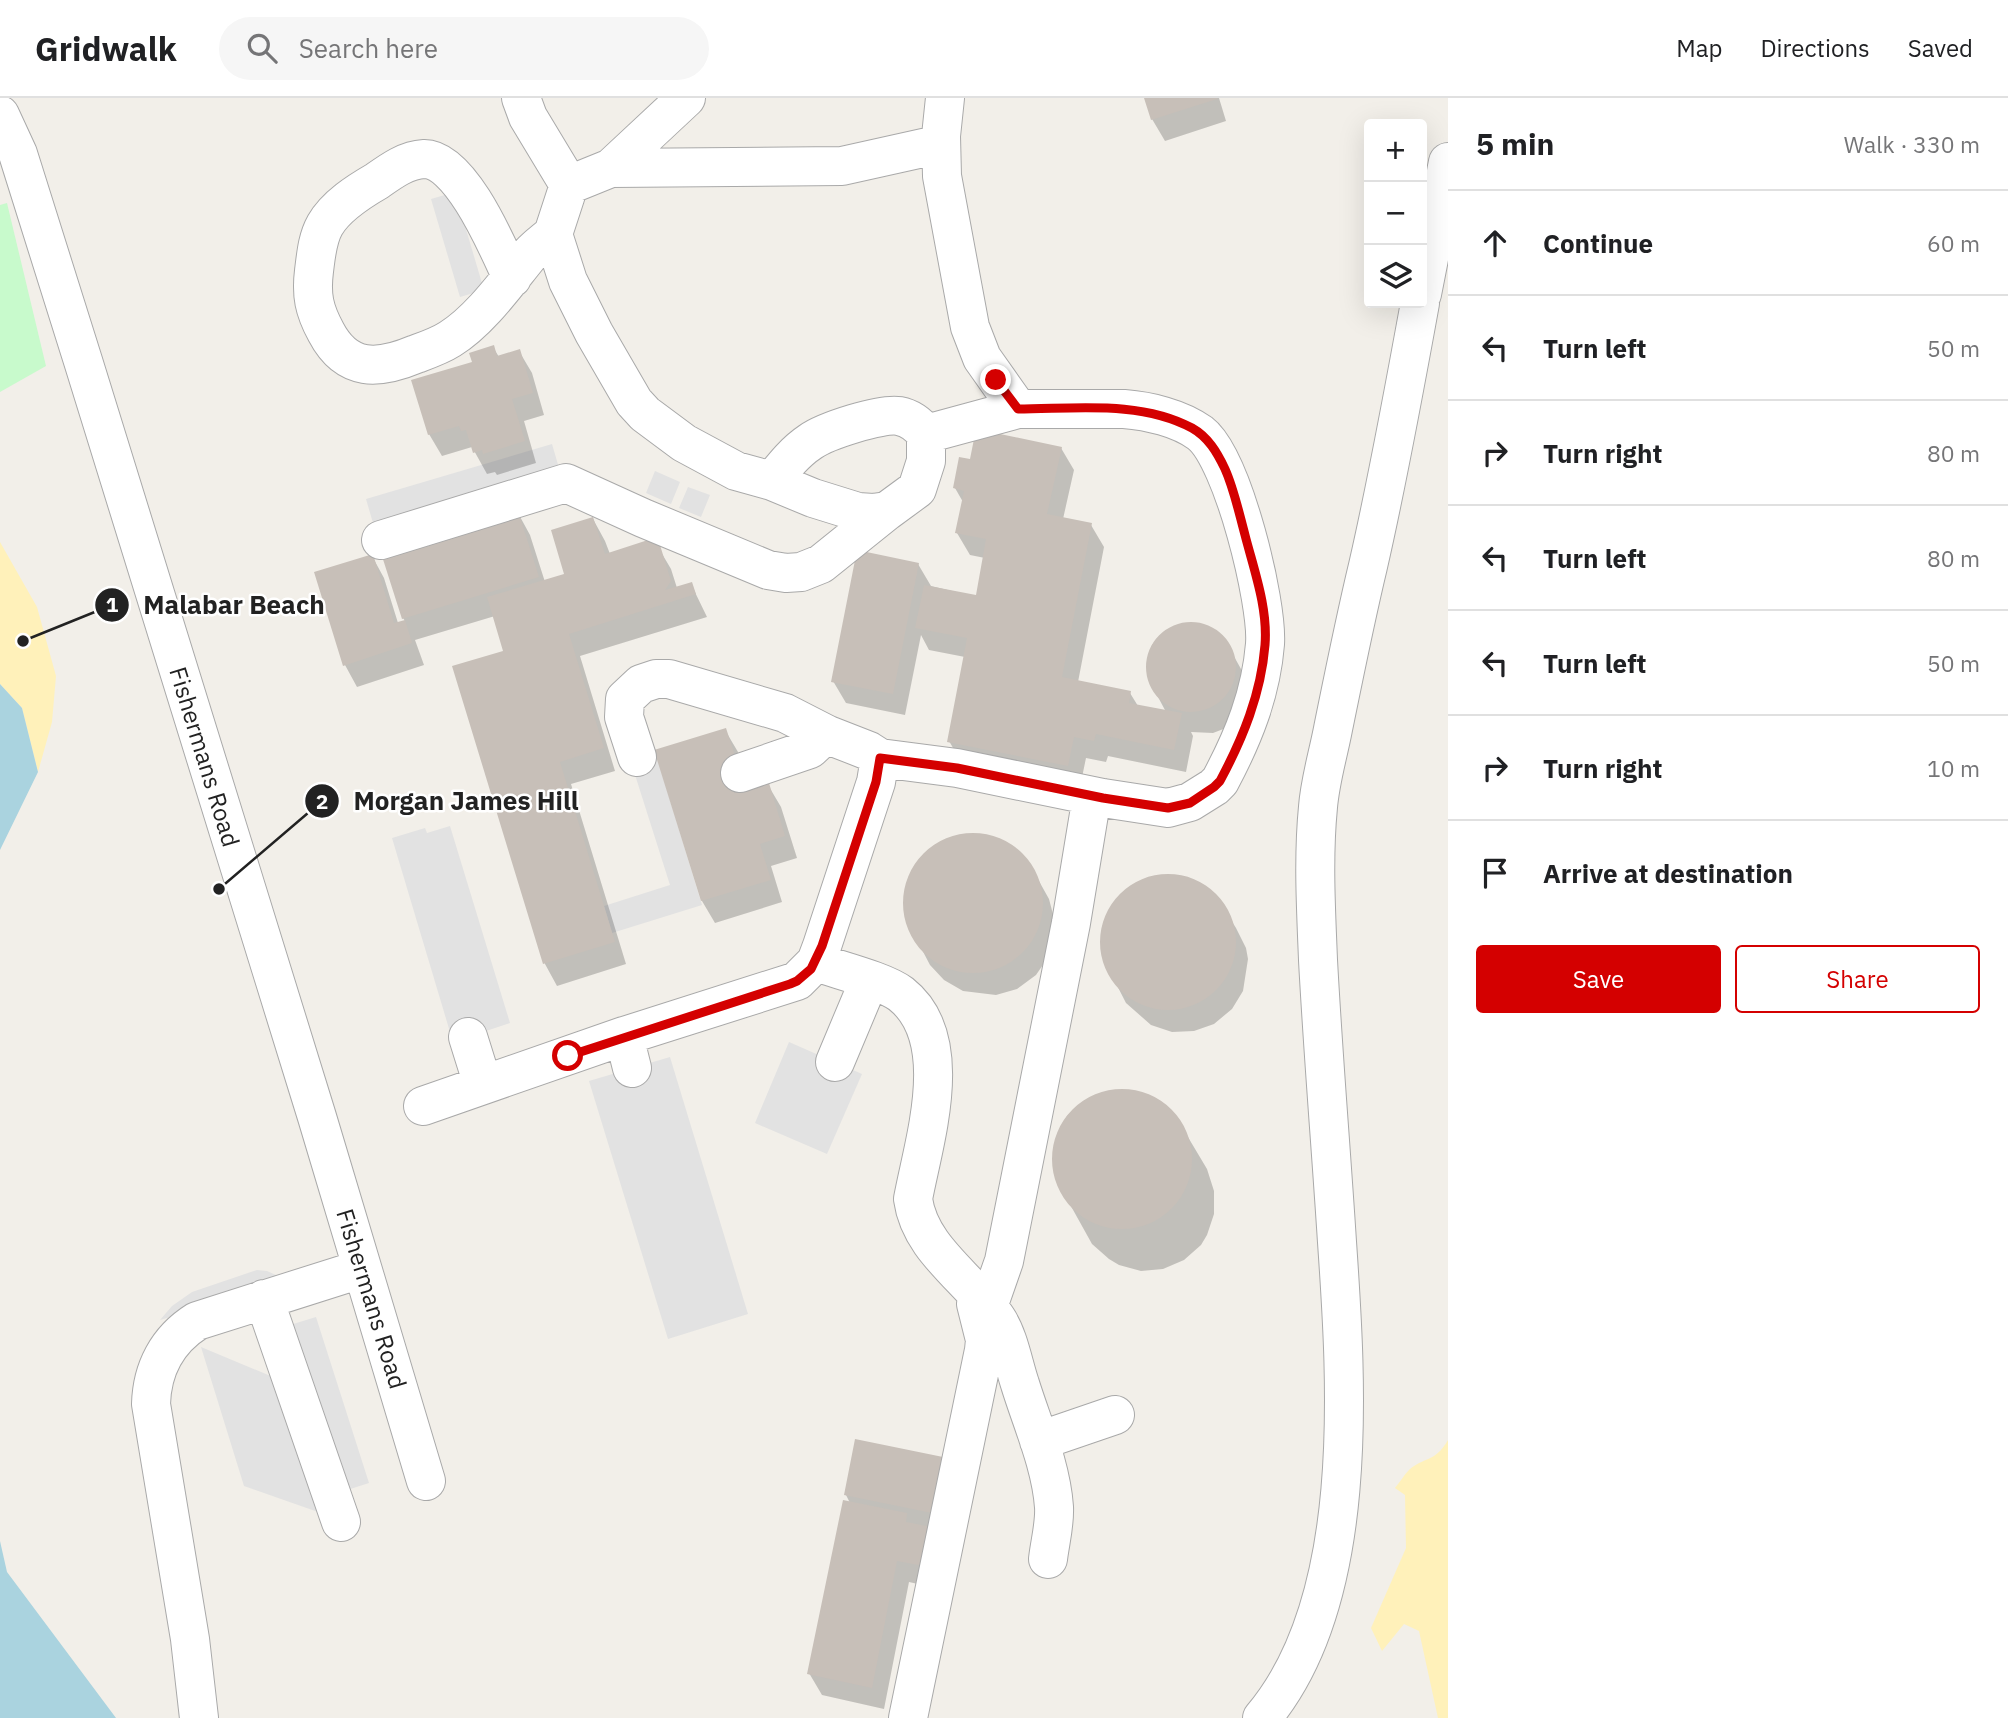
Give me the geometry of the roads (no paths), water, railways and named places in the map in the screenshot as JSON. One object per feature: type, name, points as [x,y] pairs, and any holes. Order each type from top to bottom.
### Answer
[{"type":"street","points":[[512,278],[487,224],[459,183],[440,163],[422,159],[401,165],[359,191],[330,217],[317,245],[311,291],[317,316],[338,351],[356,362],[381,365],[397,362],[450,339],[512,278],[527,257],[553,234],[569,185],[528,117],[521,98]]},
{"type":"street","points":[[611,169],[686,98]]},
{"type":"street","points":[[944,98],[941,144],[943,183],[972,337],[987,367],[1018,409]]},
{"type":"street","name":"Fishermans Road","points":[[0,115],[18,154],[68,312],[317,1117],[426,1481]]},
{"type":"street","points":[[569,185],[611,169],[842,166],[941,144]]},
{"type":"street","points":[[1427,269],[1448,162]]},
{"type":"street","points":[[553,234],[568,281],[582,310],[640,409],[684,443],[736,471],[858,512],[887,511]]},
{"type":"street","points":[[1262,1718],[1283,1690],[1308,1642],[1321,1604],[1339,1505],[1343,1450],[1343,1335],[1322,1054],[1316,900],[1318,806],[1353,629],[1380,516],[1419,308]]},
{"type":"street","points":[[637,757],[624,717],[625,699],[642,684],[663,678],[785,713],[880,758],[957,768],[1092,796],[1168,808],[1199,797],[1220,781],[1251,715],[1265,646],[1260,593],[1225,470],[1210,443],[1200,433],[1172,420],[1137,410],[1018,409],[926,434]]},
{"type":"street","points":[[381,540],[566,483],[735,558],[768,570],[794,573],[821,564],[917,489],[926,461],[926,434],[912,421],[897,415],[859,422],[816,438],[798,452],[772,481]]},
{"type":"street","points":[[740,773],[810,750],[826,734]]},
{"type":"street","points":[[423,1106],[483,1085],[628,1052],[804,976],[816,962],[876,782],[880,758]]},
{"type":"street","points":[[908,1718],[984,1350],[979,1296],[1004,1261],[1071,923],[1092,796]]},
{"type":"street","points":[[816,962],[900,993],[915,1011],[929,1040],[934,1068],[913,1199],[914,1209],[929,1240],[979,1296],[1005,1333],[1039,1441],[1054,1510],[1048,1559]]},
{"type":"street","points":[[835,1062],[869,981]]},
{"type":"street","points":[[468,1037],[483,1085]]},
{"type":"street","points":[[199,1718],[190,1639],[151,1404],[153,1384],[162,1357],[180,1332],[207,1316],[361,1269]]},
{"type":"street","points":[[264,1299],[341,1522]]},
{"type":"street","points":[[1039,1441],[1115,1415]]},
{"type":"water","points":[[0,684],[22,708],[38,772],[0,850]]},
{"type":"water","points":[[0,1541],[7,1572],[116,1718],[0,1718]]},
{"type":"place","name":"Malabar Beach","points":[[23,641]]},
{"type":"place","name":"Morgan James Hill","points":[[219,889]]}]
